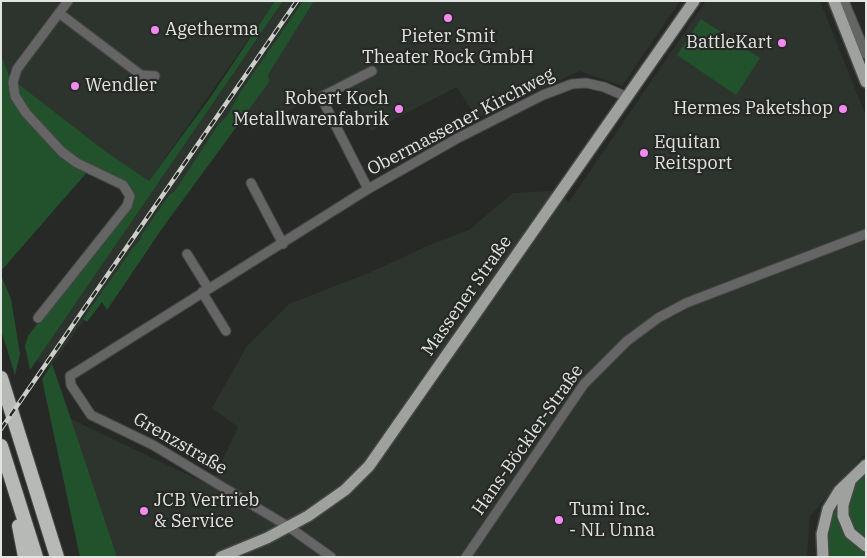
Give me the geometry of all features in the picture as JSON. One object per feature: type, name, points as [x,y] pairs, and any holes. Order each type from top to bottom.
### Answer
[{"type":"highway","points":[[1,378],[57,557]]},
{"type":"highway","points":[[1,446],[36,557]]},
{"type":"highway","points":[[6,461],[25,557]]},
{"type":"highway","points":[[37,492],[63,557]]},
{"type":"main road","name":"Massener Straße","points":[[221,557],[289,527],[328,503],[345,490],[381,452],[694,1]]},
{"type":"main road","points":[[834,1],[866,82]]},
{"type":"main road","points":[[823,557],[822,534],[828,509],[836,495],[866,466]]},
{"type":"main road","points":[[852,478],[844,498],[843,516],[850,533],[866,546]]},
{"type":"street","points":[[38,318],[127,206],[130,196],[123,185],[77,163],[62,152],[26,113],[15,96],[13,82],[17,69],[68,1]]},
{"type":"street","points":[[844,1],[866,54]]},
{"type":"street","points":[[59,13],[141,75],[155,76]]},
{"type":"street","name":"Obermassener Kirchweg","points":[[368,189],[321,97],[372,71]]},
{"type":"street","name":"Obermassener Kirchweg","points":[[70,376],[368,189],[458,138],[561,87],[586,83],[604,87],[627,98]]},
{"type":"street","points":[[251,183],[283,244]]},
{"type":"street","name":"Hans-Böckler-Straße","points":[[466,557],[584,384],[627,341],[686,303],[866,234]]},
{"type":"street","points":[[187,254],[226,331]]},
{"type":"street","name":"Grenzstraße","points":[[70,376],[71,384],[91,415],[153,445],[289,527]]},
{"type":"street","points":[[289,527],[331,557]]},
{"type":"shaded area","points":[[1,1],[275,1],[149,181],[105,151],[10,78],[1,55]]},
{"type":"shaded area","points":[[283,1],[303,1],[239,94],[227,116],[216,127],[175,191],[169,195],[142,234],[141,240],[133,248],[96,304],[49,368],[37,360]]},
{"type":"shaded area","points":[[314,1],[680,1],[622,86],[580,71],[476,118],[457,87],[371,131],[346,81],[254,129],[241,120],[270,81],[268,75]]},
{"type":"shaded area","points":[[706,1],[820,1],[866,116],[866,453],[810,516],[807,557],[117,557],[71,419],[207,484],[216,474],[238,427],[212,408],[247,346],[289,304],[369,273],[427,246],[469,230],[513,193],[551,191],[569,202]]},
{"type":"green space","points":[[275,1],[283,1],[30,370],[25,346],[28,336],[133,200],[133,193],[121,180],[66,152],[28,112],[18,96],[17,83],[105,151],[149,181],[210,98]]},
{"type":"green space","points":[[303,1],[314,1],[268,75],[270,81],[161,230],[107,310],[102,302],[87,322],[83,319],[140,240],[142,234],[169,195],[175,191],[217,126],[227,116],[239,94]]},
{"type":"green space","points":[[701,19],[760,58],[736,95],[677,55]]},
{"type":"green space","points":[[1,55],[10,78],[9,87],[17,105],[88,171],[1,271]]},
{"type":"green space","points":[[1,275],[11,299],[20,354],[15,375],[1,330]]},
{"type":"green space","points":[[52,364],[117,557],[80,557],[42,379]]},
{"type":"green space","points":[[866,474],[866,541],[855,533],[848,519],[849,500],[857,483]]},
{"type":"green space","points":[[835,502],[839,505],[866,550],[866,557],[827,557],[825,532]]},
{"type":"railway","points":[[1,429],[297,1]]},
{"type":"place","name":"Pieter Smit Theater Rock GmbH","points":[[448,18]]},
{"type":"place","name":"Agetherma","points":[[155,30]]},
{"type":"place","name":"BattleKart","points":[[782,43]]},
{"type":"place","name":"Wendler","points":[[75,86]]},
{"type":"place","name":"Robert Koch Metallwarenfabrik","points":[[399,109]]},
{"type":"place","name":"Hermes Paketshop","points":[[843,109]]},
{"type":"place","name":"Equitan Reitsport","points":[[644,153]]},
{"type":"place","name":"JCB Vertrieb & Service","points":[[144,511]]},
{"type":"place","name":"Tumi Inc. - NL Unna","points":[[559,520]]}]
